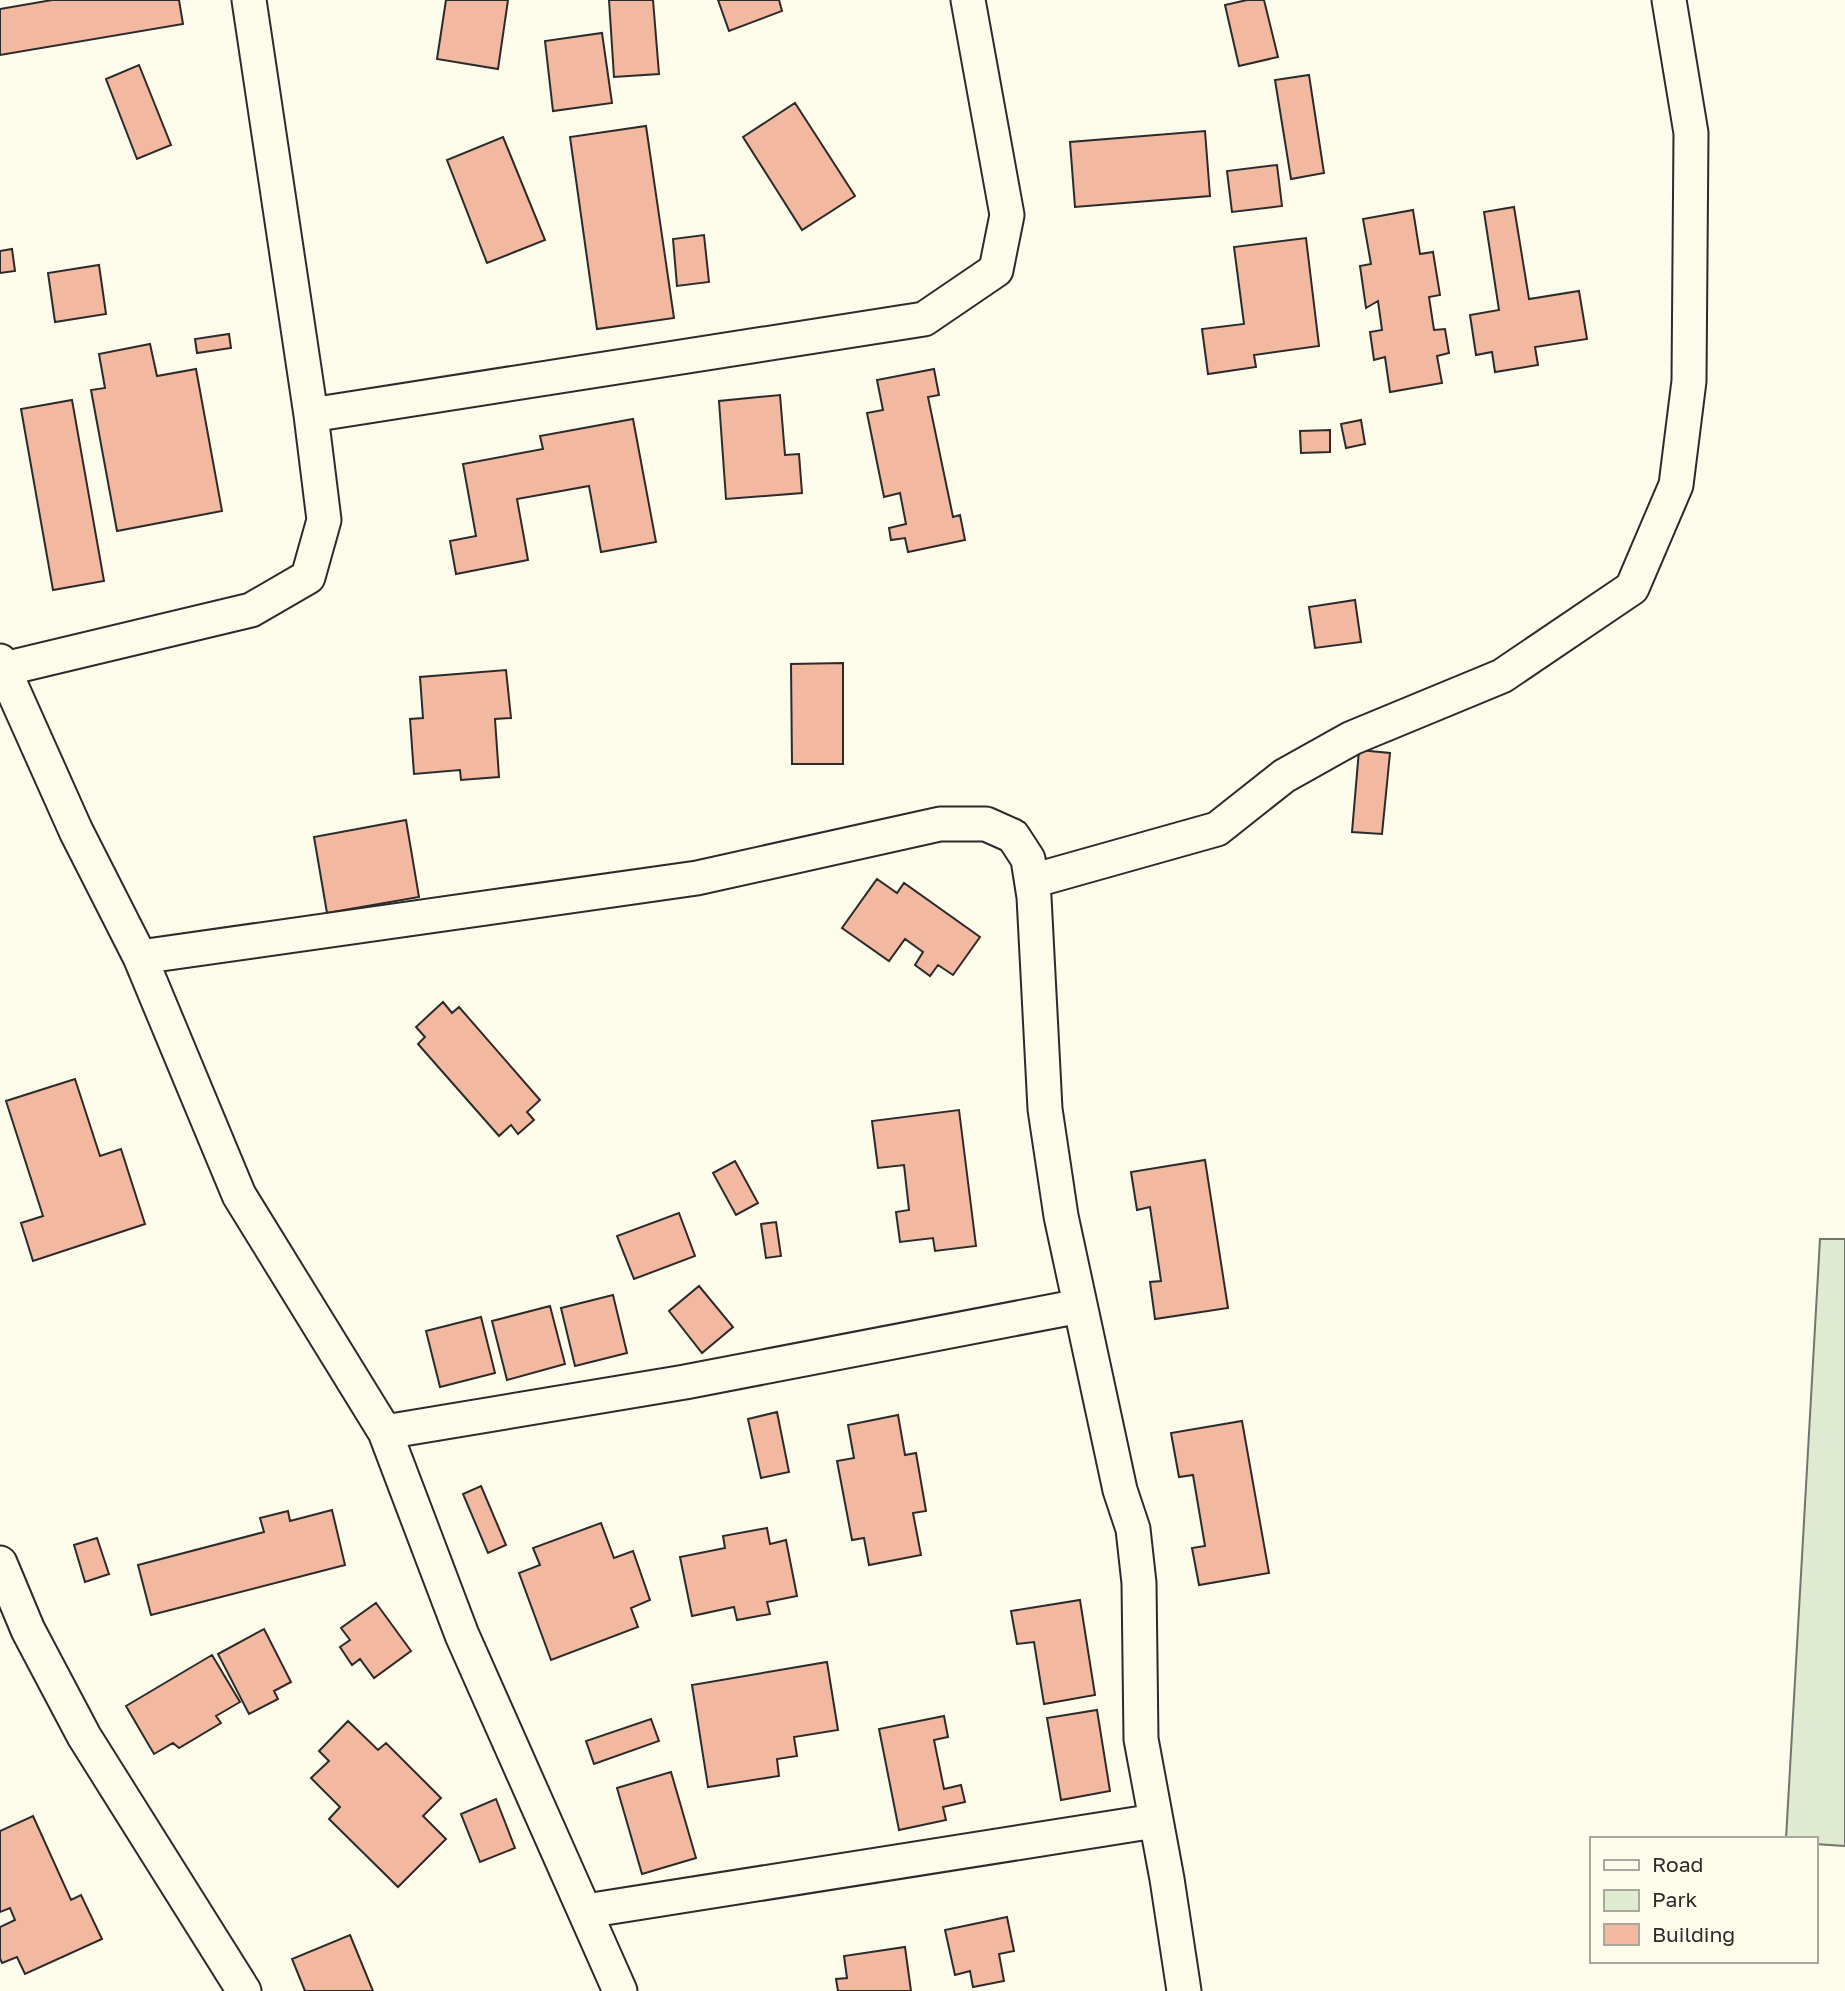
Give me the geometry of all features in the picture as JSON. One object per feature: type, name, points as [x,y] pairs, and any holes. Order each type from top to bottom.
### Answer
[{"type":"street","points":[[249,0],[311,415],[324,520],[308,577],[251,610],[2,665],[76,831],[140,957],[239,1195],[385,1432],[462,1635],[620,1991]]},
{"type":"street","points":[[311,415],[924,319],[996,270],[1007,215],[968,0]]},
{"type":"street","points":[[1032,881],[1217,829],[1284,776],[1352,738],[1502,676],[1632,588],[1676,485],[1689,381],[1691,133],[1668,0]]},
{"type":"street","points":[[140,957],[698,878],[940,824],[986,824],[1013,836],[1028,859],[1032,881],[1045,1109],[1061,1216],[1120,1490],[1133,1529],[1139,1583],[1141,1739],[1184,1991]]},
{"type":"street","points":[[385,1432],[685,1382],[1080,1306]]},
{"type":"street","points":[[0,1563],[28,1630],[84,1736],[244,1991]]},
{"type":"street","points":[[586,1911],[1156,1821]]},
{"type":"green space","points":[[1820,1239],[1845,1239],[1845,1846],[1817,1844],[1817,1837],[1786,1837]]},
{"type":"building","points":[[52,0],[179,0],[183,24],[0,55],[0,9]]},
{"type":"building","points":[[446,0],[508,0],[498,69],[437,59]]},
{"type":"building","points":[[609,0],[653,0],[659,74],[614,77]]},
{"type":"building","points":[[718,0],[779,0],[782,11],[729,31]]},
{"type":"building","points":[[1247,0],[1264,0],[1278,57],[1239,66],[1225,5]]},
{"type":"building","points":[[602,33],[612,103],[553,111],[545,41]]},
{"type":"building","points":[[139,65],[171,145],[137,159],[106,79]]},
{"type":"building","points":[[1309,75],[1324,173],[1291,179],[1275,80]]},
{"type":"building","points":[[795,103],[855,196],[802,230],[743,137]]},
{"type":"building","points":[[646,126],[674,318],[597,329],[570,137]]},
{"type":"building","points":[[1205,131],[1210,196],[1075,207],[1070,142]]},
{"type":"building","points":[[503,137],[545,240],[487,263],[447,160]]},
{"type":"building","points":[[1277,165],[1282,206],[1232,212],[1227,171]]},
{"type":"building","points":[[1514,207],[1529,299],[1579,291],[1587,339],[1535,347],[1538,365],[1495,372],[1492,352],[1476,355],[1470,315],[1499,310],[1484,212]]},
{"type":"building","points":[[1413,210],[1420,254],[1433,252],[1440,295],[1429,297],[1434,330],[1445,329],[1449,353],[1437,356],[1442,383],[1390,392],[1385,357],[1374,360],[1370,332],[1382,330],[1378,301],[1366,308],[1360,266],[1371,264],[1363,219]]},
{"type":"building","points":[[704,235],[709,282],[677,286],[673,239]]},
{"type":"building","points":[[1306,238],[1319,346],[1254,355],[1256,367],[1208,374],[1202,329],[1244,324],[1234,247]]},
{"type":"building","points":[[12,249],[15,271],[0,273],[0,251]]},
{"type":"building","points":[[99,265],[106,314],[55,322],[48,273]]},
{"type":"building","points":[[229,334],[231,348],[197,353],[195,339]]},
{"type":"building","points":[[150,344],[157,376],[196,369],[222,511],[117,531],[91,390],[105,388],[99,354]]},
{"type":"building","points":[[934,369],[939,395],[928,397],[953,517],[960,515],[965,540],[908,552],[905,538],[891,540],[889,528],[906,524],[900,493],[884,497],[867,413],[883,410],[877,380]]},
{"type":"building","points":[[780,395],[785,455],[799,454],[802,493],[726,499],[719,401]]},
{"type":"building","points":[[72,400],[104,581],[53,590],[21,409]]},
{"type":"building","points":[[633,419],[656,542],[601,552],[589,486],[517,499],[528,560],[456,574],[450,541],[476,536],[463,464],[543,449],[540,436]]},
{"type":"building","points":[[1361,420],[1365,444],[1346,448],[1341,424]]},
{"type":"building","points":[[1330,430],[1330,452],[1301,453],[1300,431]]},
{"type":"building","points":[[1355,600],[1361,642],[1315,648],[1309,607]]},
{"type":"building","points":[[843,663],[843,764],[792,764],[791,664]]},
{"type":"building","points":[[506,670],[511,718],[495,719],[499,777],[461,780],[460,770],[414,774],[410,719],[423,718],[420,677]]},
{"type":"building","points":[[1359,750],[1390,753],[1382,834],[1352,832]]},
{"type":"building","points":[[406,820],[419,897],[327,913],[314,837]]},
{"type":"building","points":[[877,879],[897,893],[904,883],[980,937],[953,975],[938,965],[930,976],[915,965],[923,952],[905,939],[889,961],[842,928]]},
{"type":"building","points":[[443,1002],[452,1013],[459,1007],[540,1100],[527,1112],[534,1120],[518,1134],[511,1125],[499,1136],[418,1044],[425,1037],[416,1027]]},
{"type":"building","points":[[75,1079],[100,1156],[121,1149],[145,1224],[33,1261],[21,1223],[43,1216],[6,1101]]},
{"type":"building","points":[[959,1110],[976,1246],[935,1251],[933,1238],[900,1242],[896,1212],[909,1210],[904,1165],[878,1168],[872,1121]]},
{"type":"building","points":[[1205,1160],[1228,1308],[1155,1319],[1150,1282],[1161,1281],[1150,1207],[1137,1210],[1131,1172]]},
{"type":"building","points":[[735,1161],[758,1203],[736,1215],[713,1173]]},
{"type":"building","points":[[679,1213],[695,1256],[634,1279],[617,1236]]},
{"type":"building","points":[[776,1222],[781,1256],[766,1258],[761,1224]]},
{"type":"building","points":[[699,1286],[733,1327],[702,1353],[669,1311]]},
{"type":"building","points":[[613,1295],[627,1353],[575,1366],[561,1308]]},
{"type":"building","points":[[550,1306],[565,1364],[507,1380],[492,1321]]},
{"type":"building","points":[[481,1317],[495,1373],[440,1387],[426,1331]]},
{"type":"building","points":[[777,1412],[789,1472],[761,1478],[748,1419]]},
{"type":"building","points":[[898,1415],[905,1455],[916,1453],[926,1511],[913,1513],[921,1555],[869,1565],[864,1538],[852,1540],[837,1461],[854,1458],[848,1425]]},
{"type":"building","points":[[1242,1421],[1269,1573],[1199,1585],[1192,1548],[1205,1546],[1193,1475],[1179,1477],[1171,1433]]},
{"type":"building","points":[[481,1486],[506,1545],[488,1553],[463,1494]]},
{"type":"building","points":[[332,1510],[345,1565],[151,1615],[138,1565],[264,1532],[260,1518],[288,1511],[290,1521]]},
{"type":"building","points":[[601,1523],[614,1558],[633,1551],[650,1600],[631,1608],[638,1627],[551,1660],[519,1573],[540,1565],[533,1548]]},
{"type":"building","points":[[767,1528],[770,1544],[786,1540],[797,1596],[767,1602],[770,1614],[737,1620],[734,1607],[692,1616],[680,1557],[725,1548],[723,1536]]},
{"type":"building","points":[[97,1538],[109,1574],[85,1582],[74,1545]]},
{"type":"building","points":[[1080,1600],[1095,1695],[1044,1704],[1034,1642],[1017,1644],[1011,1611]]},
{"type":"building","points":[[376,1603],[411,1651],[374,1678],[360,1659],[352,1665],[340,1647],[350,1640],[341,1628]]},
{"type":"building","points":[[264,1629],[291,1682],[274,1691],[278,1699],[249,1714],[218,1654]]},
{"type":"building","points":[[212,1655],[240,1702],[216,1716],[221,1723],[179,1748],[173,1743],[154,1754],[126,1706]]},
{"type":"building","points":[[827,1662],[838,1730],[794,1737],[797,1756],[777,1759],[779,1776],[708,1787],[692,1685]]},
{"type":"building","points":[[1097,1710],[1110,1791],[1061,1800],[1047,1718]]},
{"type":"building","points":[[944,1716],[948,1737],[934,1740],[944,1789],[961,1785],[965,1802],[943,1807],[946,1820],[899,1830],[879,1729]]},
{"type":"building","points":[[651,1719],[659,1741],[594,1764],[586,1741]]},
{"type":"building","points":[[348,1721],[378,1750],[386,1743],[441,1798],[423,1816],[446,1839],[398,1887],[329,1819],[340,1807],[311,1778],[329,1761],[319,1751]]},
{"type":"building","points":[[671,1772],[696,1858],[642,1874],[617,1788]]},
{"type":"building","points":[[496,1799],[515,1848],[480,1862],[461,1814]]},
{"type":"building","points":[[33,1816],[71,1900],[81,1895],[102,1939],[25,1974],[17,1957],[2,1963],[0,1958],[0,1927],[15,1920],[10,1908],[0,1912],[0,1831]]},
{"type":"building","points":[[1007,1917],[1014,1951],[999,1954],[1004,1981],[973,1987],[970,1971],[955,1975],[945,1930]]},
{"type":"building","points":[[350,1935],[373,1991],[305,1991],[292,1959]]},
{"type":"building","points":[[905,1947],[911,1991],[838,1991],[836,1979],[847,1978],[844,1956]]}]
